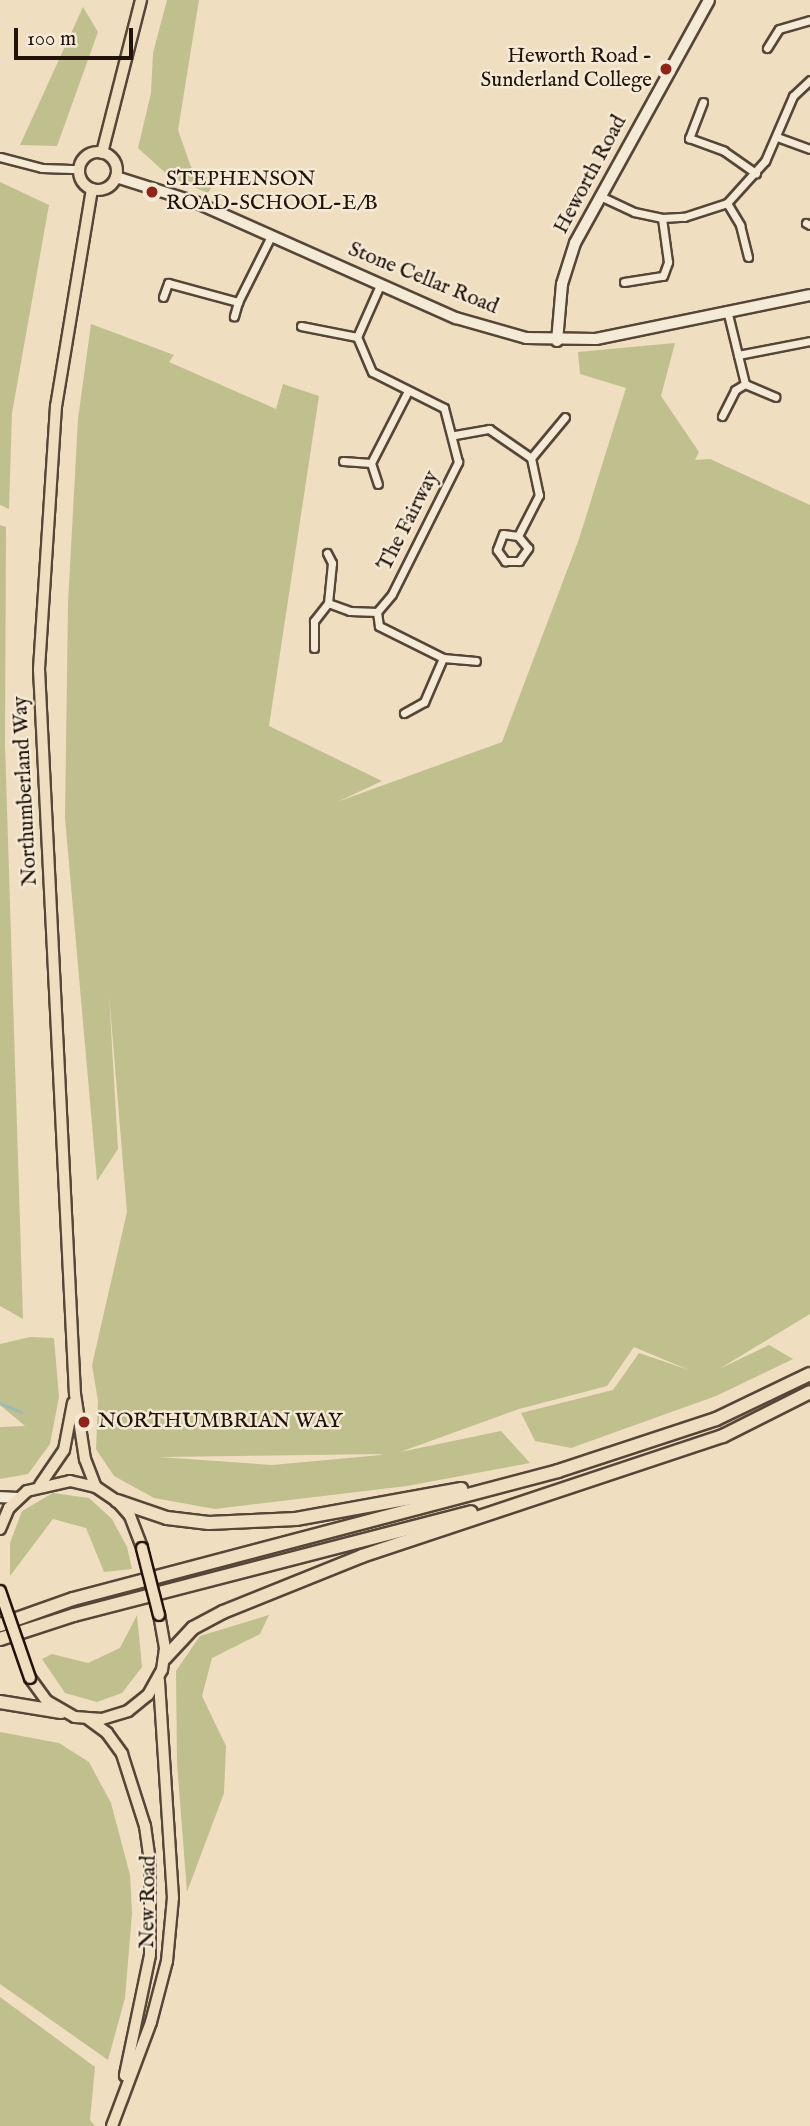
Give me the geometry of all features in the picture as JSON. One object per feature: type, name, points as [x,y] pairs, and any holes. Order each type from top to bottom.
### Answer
[{"type":"highway","points":[[0,1625],[73,1599],[558,1471],[716,1419],[810,1374]]},
{"type":"highway","points":[[165,1658],[192,1628],[223,1612],[362,1556],[723,1436],[810,1392]]},
{"type":"highway","points":[[117,1501],[167,1518],[209,1522],[296,1519],[558,1471]]},
{"type":"highway","points":[[0,1639],[87,1612],[556,1490]]},
{"type":"highway","points":[[0,1702],[61,1712]]},
{"type":"main road","points":[[102,153],[141,0]]},
{"type":"main road","points":[[102,153],[113,160],[116,177],[108,188],[92,189],[81,181],[79,169],[85,157],[102,153]]},
{"type":"main road","name":"Northumberland Way","points":[[92,189],[56,406],[39,669],[75,1394],[85,1459],[96,1487]]},
{"type":"main road","name":"Northumberland Way","points":[[40,1485],[64,1450],[75,1394]]},
{"type":"main road","points":[[0,1529],[18,1499],[40,1485],[71,1481],[96,1487],[117,1501],[130,1516],[142,1548],[159,1615],[165,1658],[159,1679],[128,1711],[88,1719],[61,1712],[47,1701],[30,1678],[0,1591]]},
{"type":"main road","name":"New Road","points":[[113,2122],[151,2022],[167,1961],[173,1898],[159,1679]]},
{"type":"main road","name":"New Road","points":[[88,1719],[112,1739],[126,1766],[145,1826],[153,1894],[145,1986],[113,2122]]},
{"type":"street","name":"Heworth Road","points":[[557,341],[566,265],[600,196],[709,0]]},
{"type":"street","points":[[767,48],[779,29],[810,20]]},
{"type":"street","points":[[600,196],[634,212],[662,218],[684,217],[727,203],[756,173],[777,137],[793,96],[810,80]]},
{"type":"street","points":[[703,102],[689,138],[723,151],[756,173]]},
{"type":"street","points":[[777,137],[810,149]]},
{"type":"street","points":[[0,157],[42,168],[79,169]]},
{"type":"street","name":"Stone Cellar Road","points":[[116,177],[182,197],[380,285],[489,329],[557,341],[628,333],[727,309],[810,295]]},
{"type":"street","points":[[727,203],[740,225],[748,257]]},
{"type":"street","points":[[624,282],[663,276],[668,262],[662,218]]},
{"type":"street","points":[[234,316],[238,302],[271,236]]},
{"type":"street","points":[[163,297],[168,282],[238,302]]},
{"type":"street","points":[[301,326],[357,337],[380,285]]},
{"type":"street","points":[[727,309],[744,384]]},
{"type":"street","name":"The Fairway","points":[[357,337],[372,372],[444,408],[455,435],[458,462],[392,594],[377,612]]},
{"type":"street","points":[[738,355],[810,341]]},
{"type":"street","points":[[744,384],[775,397]]},
{"type":"street","points":[[722,416],[735,390],[744,384]]},
{"type":"street","points":[[378,484],[371,463],[408,391]]},
{"type":"street","points":[[531,458],[565,417]]},
{"type":"street","points":[[455,435],[489,429],[531,458],[539,495],[518,536]]},
{"type":"street","points":[[343,461],[371,463]]},
{"type":"street","points":[[503,534],[518,536],[528,548],[519,561],[505,561],[497,550],[503,534]]},
{"type":"street","points":[[314,648],[314,621],[328,603],[332,563],[327,552]]},
{"type":"street","points":[[328,603],[350,611],[377,612],[379,625],[443,658],[475,661]]},
{"type":"street","points":[[404,713],[427,706],[443,658]]},
{"type":"street","points":[[0,1497],[18,1499]]},
{"type":"shaded area","points":[[167,0],[199,0],[178,130],[191,167],[215,181],[208,193],[170,177],[138,148],[151,93],[153,53]]},
{"type":"shaded area","points":[[83,7],[98,32],[57,146],[20,145]]},
{"type":"shaded area","points":[[0,182],[49,205],[12,413],[9,509],[0,505]]},
{"type":"shaded area","points":[[91,324],[174,355],[169,362],[276,409],[283,384],[319,396],[269,726],[382,781],[337,802],[502,742],[579,539],[626,388],[580,374],[578,352],[675,343],[661,396],[699,452],[695,460],[710,459],[810,505],[810,1314],[719,1369],[769,1345],[793,1359],[716,1396],[571,1448],[535,1441],[521,1413],[613,1390],[639,1353],[689,1370],[634,1347],[607,1386],[519,1409],[400,1452],[501,1431],[530,1463],[407,1486],[215,1509],[154,1498],[114,1476],[96,1449],[98,1401],[92,1365],[127,1212],[109,994],[118,1149],[97,1181],[65,818],[68,603],[78,419]],"holes":[[[381,1454],[272,1465],[159,1457]]]},
{"type":"shaded area","points":[[0,525],[6,527],[5,744],[23,1319],[0,1306]]},
{"type":"shaded area","points":[[30,1337],[54,1338],[59,1397],[50,1444],[28,1474],[0,1479],[0,1427],[25,1426],[0,1405],[0,1344]]},
{"type":"shaded area","points":[[53,1493],[89,1498],[112,1519],[127,1547],[132,1569],[104,1572],[86,1528],[53,1519],[10,1576],[10,1543],[22,1511]]},
{"type":"shaded area","points":[[137,1615],[142,1667],[122,1693],[97,1702],[65,1693],[42,1659],[52,1654],[88,1663],[120,1648]]},
{"type":"shaded area","points":[[269,1615],[260,1634],[212,1658],[202,1696],[226,1746],[224,1793],[187,1892],[177,1763],[176,1671],[200,1636]]},
{"type":"shaded area","points":[[0,1732],[59,1743],[89,1762],[111,1803],[130,1875],[132,1913],[125,1998],[108,2060],[0,1984]]},
{"type":"shaded area","points":[[0,1997],[95,2067],[90,2120],[95,2126],[0,2126]]},
{"type":"waterway","points":[[0,1403],[21,1412]]},
{"type":"place","name":"Heworth Road - Sunderland College","points":[[666,69]]},
{"type":"place","name":"STEPHENSON ROAD-SCHOOL-E/B","points":[[152,192]]},
{"type":"place","name":"NORTHUMBRIAN WAY","points":[[84,1422]]}]
